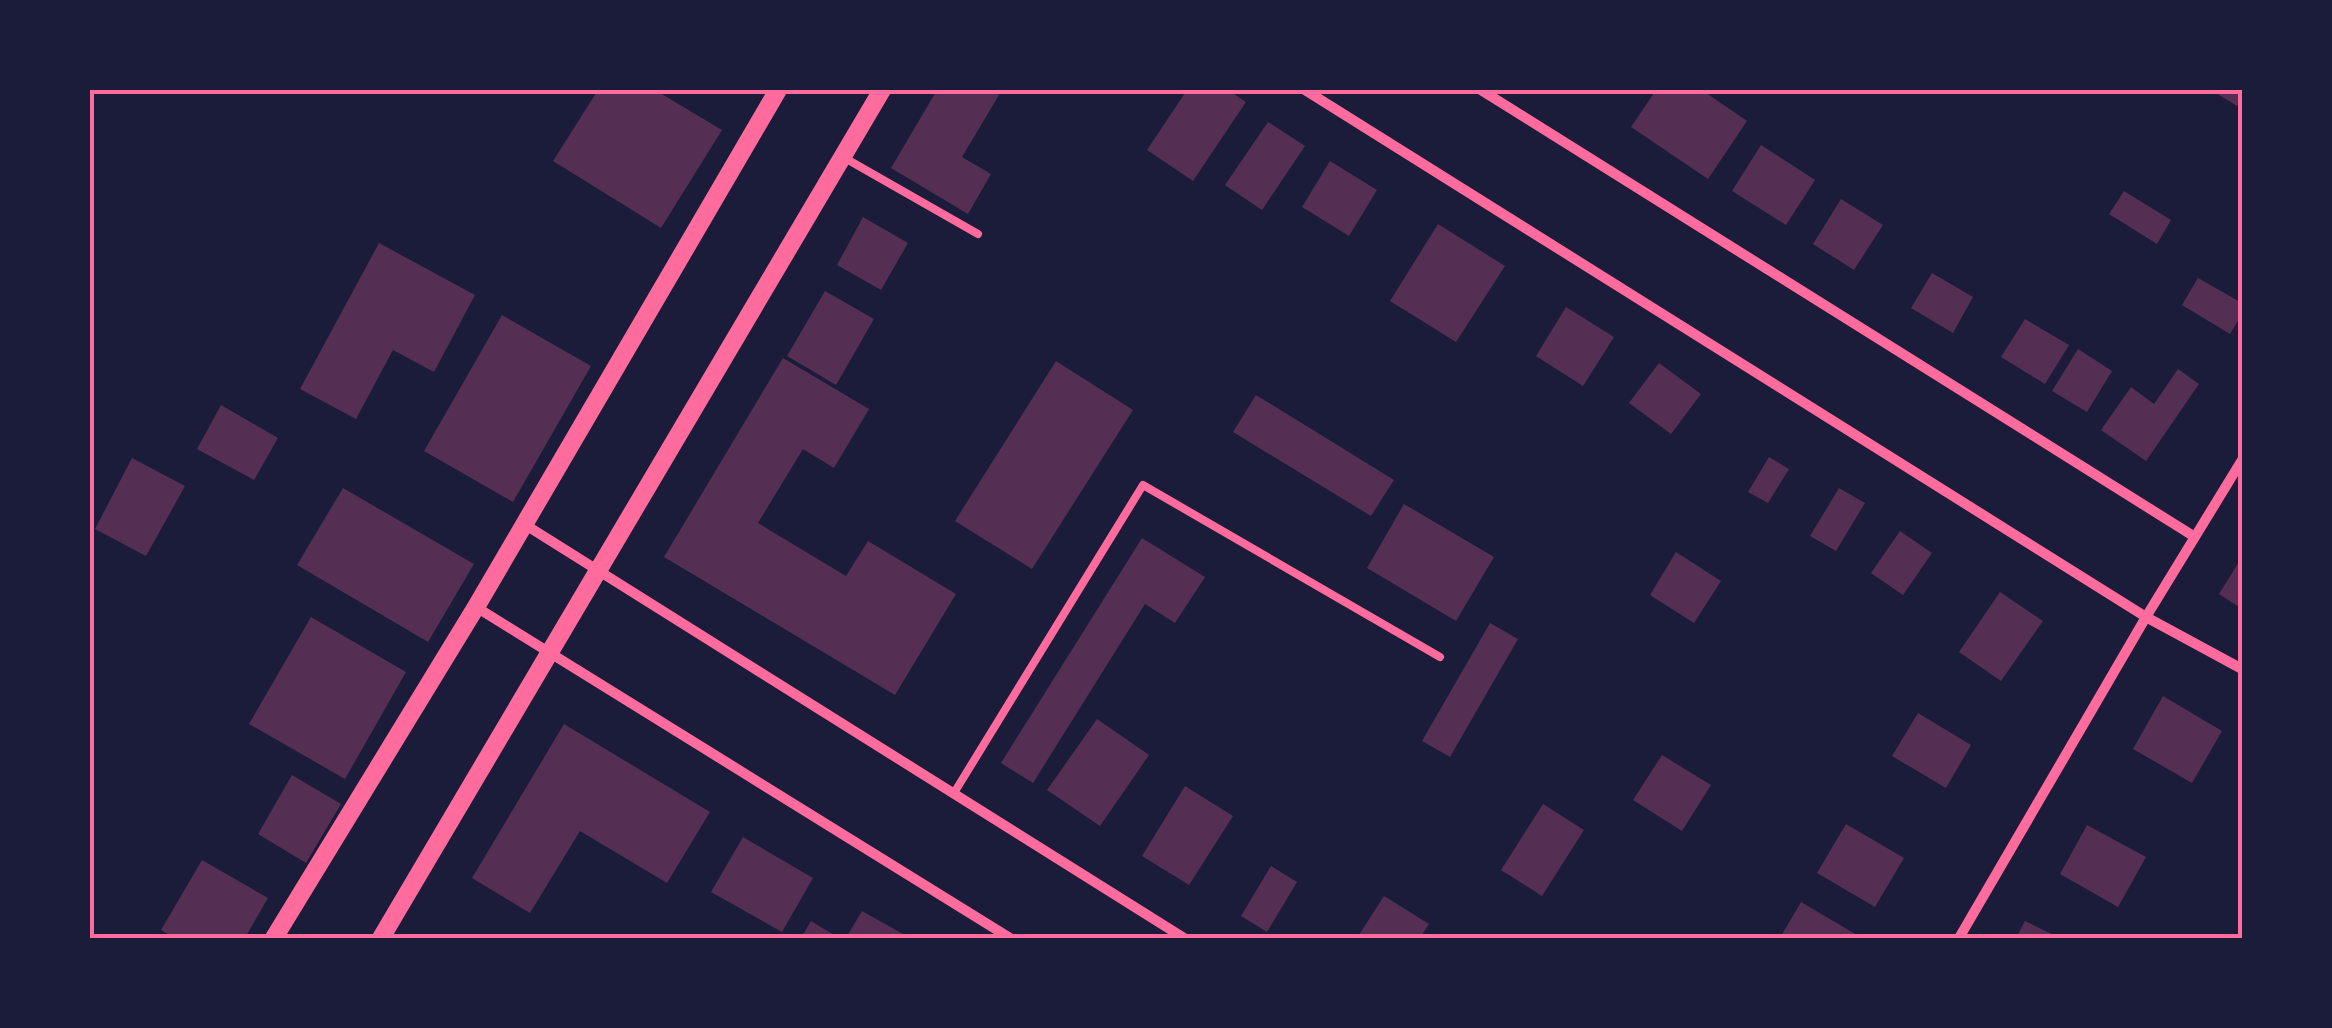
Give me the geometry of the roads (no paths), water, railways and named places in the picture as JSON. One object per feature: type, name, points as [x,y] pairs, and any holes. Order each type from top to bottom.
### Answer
[{"type":"street","points":[[274,938],[476,606],[778,90]]},
{"type":"street","points":[[382,938],[882,90]]},
{"type":"street","points":[[1305,90],[2146,617],[2242,669]]},
{"type":"street","points":[[1482,90],[2195,537]]},
{"type":"street","points":[[1959,938],[2242,460]]},
{"type":"street","points":[[524,524],[1184,938]]},
{"type":"street","points":[[476,606],[549,655],[1010,938]]},
{"type":"lane","points":[[842,157],[978,234]]},
{"type":"lane","points":[[954,792],[1143,485],[1440,657]]}]
